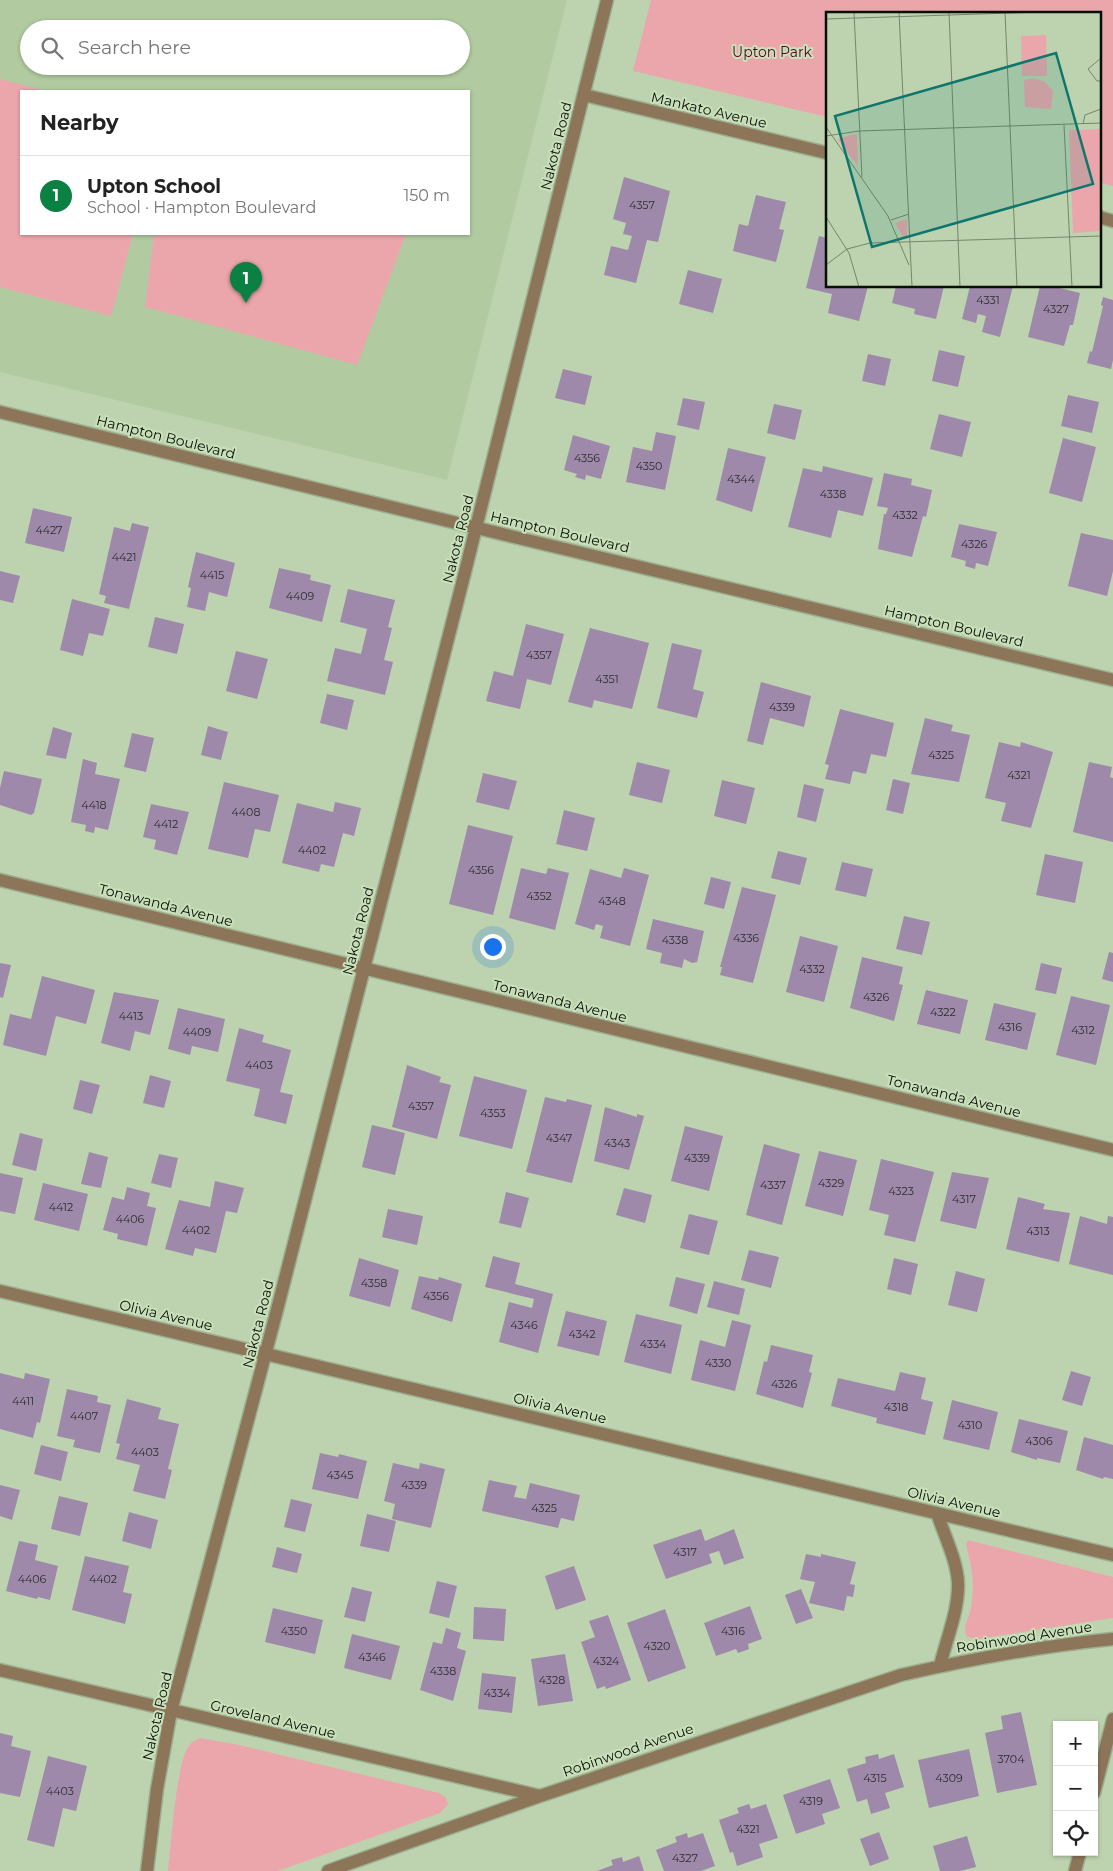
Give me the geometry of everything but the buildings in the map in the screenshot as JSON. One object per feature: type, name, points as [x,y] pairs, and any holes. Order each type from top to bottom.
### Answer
[{"type":"street","name":"Nakota Road","points":[[147,1871],[157,1789],[171,1711],[266,1354],[476,528],[607,0]]},
{"type":"street","name":"Mankato Avenue","points":[[584,95],[826,153]]},
{"type":"street","points":[[1100,217],[1113,221]]},
{"type":"street","name":"Hampton Boulevard","points":[[0,412],[1113,680]]},
{"type":"street","name":"Tonawanda Avenue","points":[[0,880],[1113,1150]]},
{"type":"street","name":"Olivia Avenue","points":[[0,1291],[1113,1555]]},
{"type":"street","name":"Robinwood Avenue","points":[[937,1513],[955,1565],[958,1584],[956,1602],[940,1666]]},
{"type":"street","name":"Robinwood Avenue","points":[[328,1871],[540,1796],[892,1678],[940,1666],[1050,1646],[1113,1640]]},
{"type":"street","name":"Groveland Avenue","points":[[0,1670],[540,1796]]},
{"type":"street","points":[[1098,1777],[1113,1719]]},
{"type":"street","points":[[1075,1871],[1079,1856]]},
{"type":"shaded area","points":[[0,0],[567,0],[447,480],[0,372]]},
{"type":"green space","name":"Upton Park","points":[[651,0],[1113,0],[1113,186],[1100,182],[1100,12],[826,12],[826,117],[633,71]]},
{"type":"green space","points":[[0,79],[41,90],[20,90],[20,235],[133,235],[111,316],[0,287]]},
{"type":"green space","points":[[154,235],[406,235],[357,365],[145,307]]},
{"type":"green space","points":[[968,1540],[1113,1577],[1113,1618],[978,1639],[967,1637],[965,1626],[970,1611],[973,1591],[966,1545]]},
{"type":"green space","points":[[200,1738],[239,1745],[439,1793],[446,1798],[448,1804],[440,1813],[278,1871],[168,1871],[180,1771],[188,1747]]},
{"type":"place","name":"Upton School","points":[[246,303]]}]
